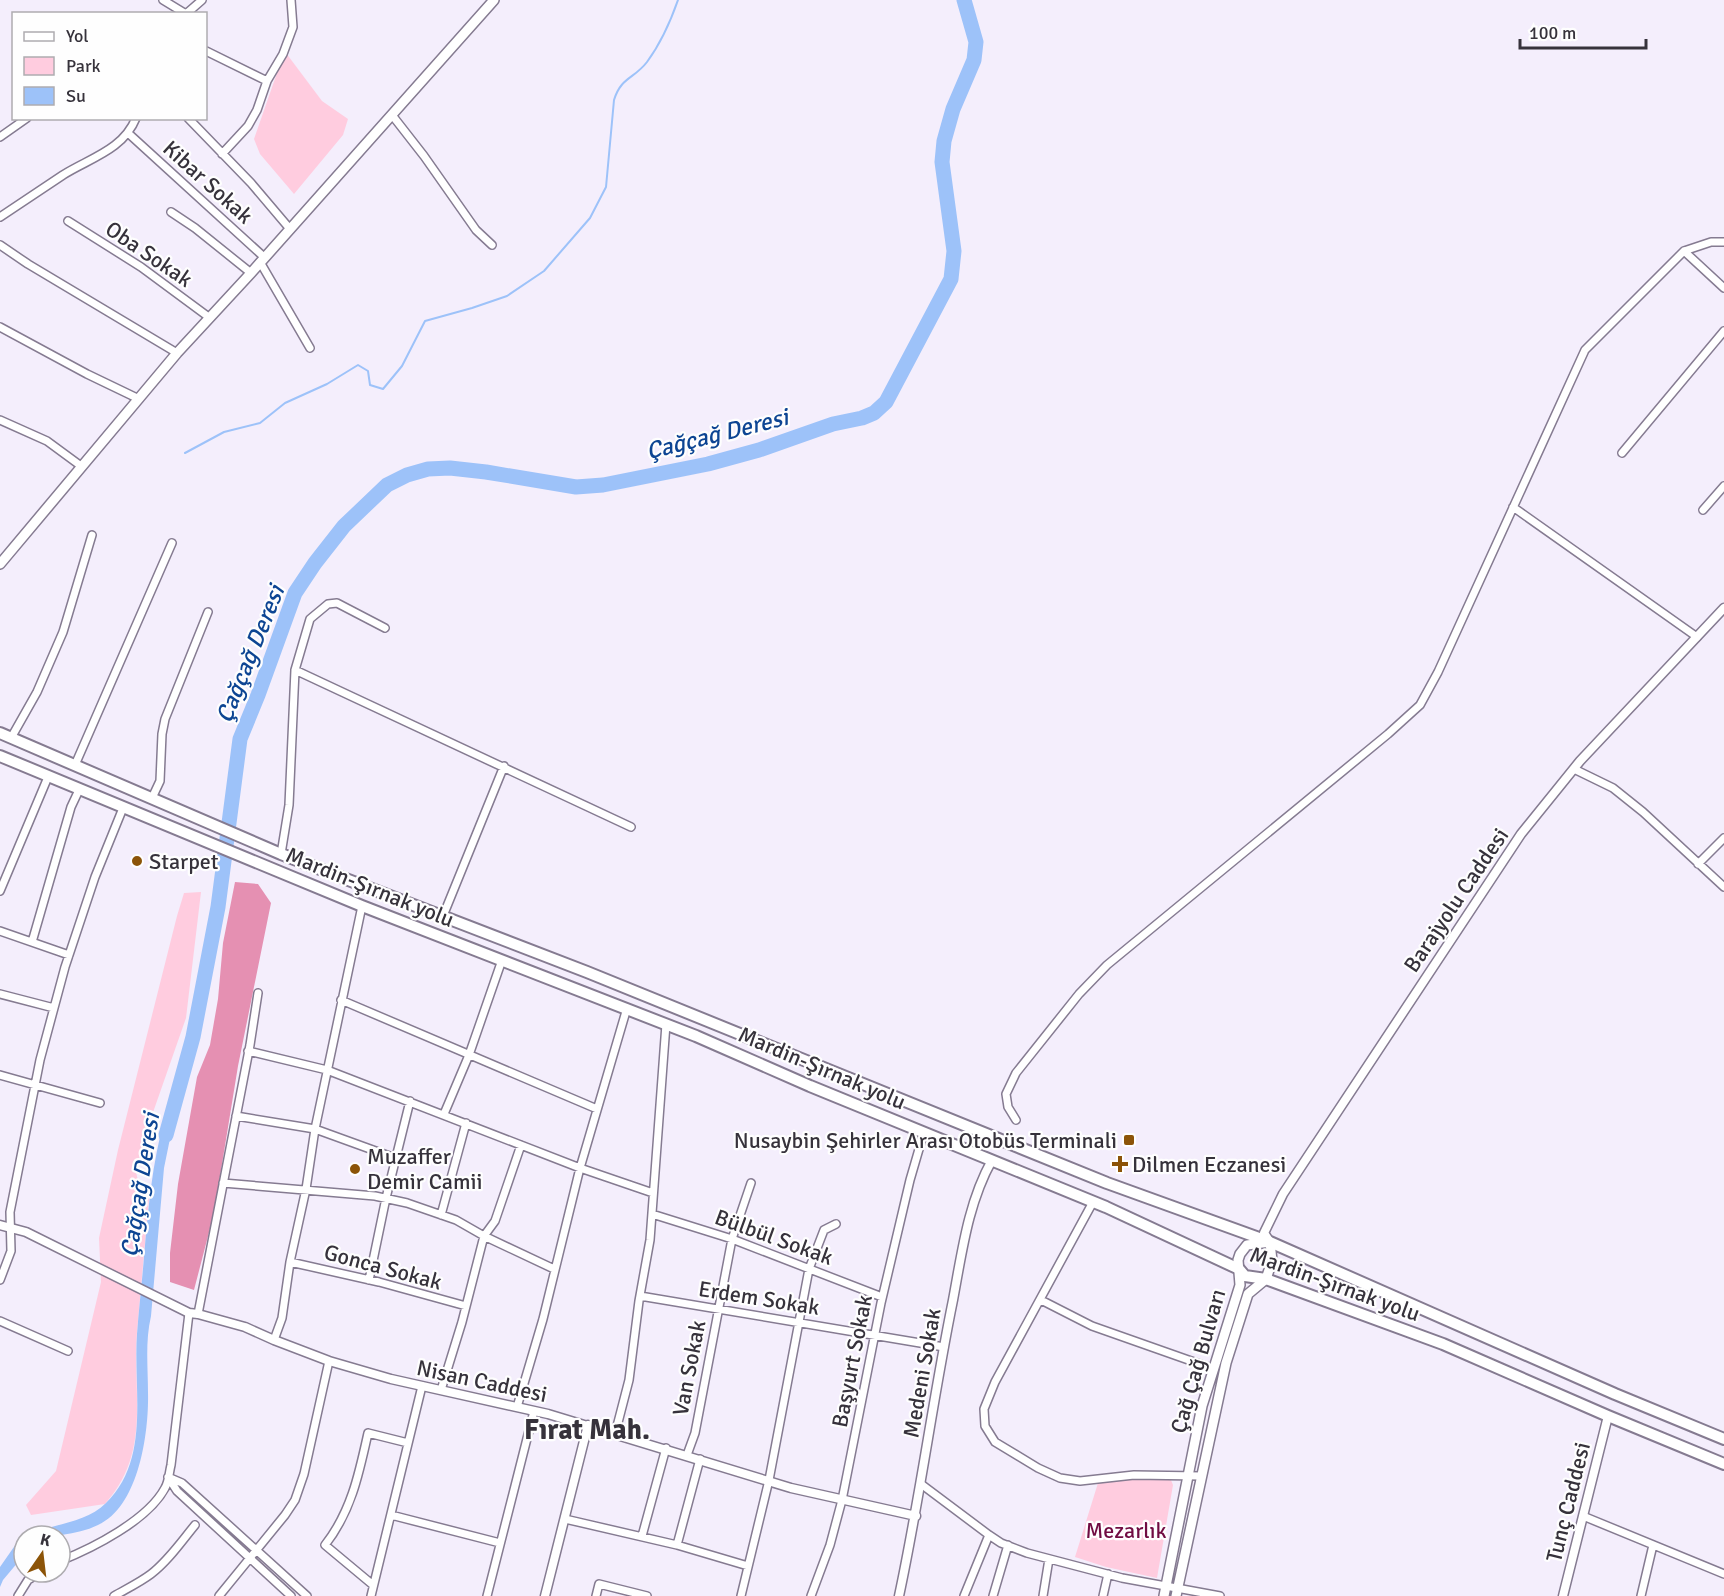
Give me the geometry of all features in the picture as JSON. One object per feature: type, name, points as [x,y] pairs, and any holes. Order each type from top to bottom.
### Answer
[{"type":"highway","name":"Mardin-Şırnak yolu","points":[[0,733],[248,841],[682,1010],[814,1066],[1107,1183],[1270,1242],[1615,1394],[1724,1439]]},
{"type":"highway","name":"Mardin-Şırnak yolu","points":[[2,760],[362,906],[666,1024],[1093,1202],[1239,1269],[1245,1276],[1266,1279],[1443,1344],[1724,1464]]},
{"type":"main road","points":[[0,558],[177,353],[494,0]]},
{"type":"main road","points":[[0,564],[60,490]]},
{"type":"main road","points":[[1266,1279],[1272,1261],[1270,1242]]},
{"type":"main road","name":"Çağ Çağ Bulvarı","points":[[1164,1596],[1202,1406],[1240,1285],[1240,1254],[1247,1245],[1270,1242]]},
{"type":"main road","name":"Çağ Çağ Bulvarı","points":[[1177,1591],[1227,1363],[1248,1294],[1266,1279]]},
{"type":"street","points":[[163,0],[183,12]]},
{"type":"street","points":[[188,12],[202,0]]},
{"type":"street","points":[[222,154],[248,126],[257,110],[267,81],[283,54],[293,27],[291,0]]},
{"type":"street","points":[[207,51],[267,81]]},
{"type":"street","points":[[392,115],[476,230],[492,245]]},
{"type":"street","points":[[0,137],[24,120]]},
{"type":"street","points":[[0,217],[66,173],[97,158],[123,140],[135,120]]},
{"type":"street","points":[[190,120],[251,183],[290,229]]},
{"type":"street","name":"Kibar Sokak","points":[[128,133],[262,259],[310,348]]},
{"type":"street","points":[[171,212],[195,228],[251,273]]},
{"type":"street","name":"Oba Sokak","points":[[68,221],[141,267],[210,318]]},
{"type":"street","points":[[1016,1120],[1008,1107],[1006,1094],[1016,1073],[1079,994],[1107,965],[1339,775],[1420,705],[1438,672],[1585,350],[1684,251],[1711,242],[1724,242]]},
{"type":"street","points":[[0,245],[177,353]]},
{"type":"street","points":[[1684,251],[1724,288]]},
{"type":"street","points":[[0,327],[139,399]]},
{"type":"street","points":[[1622,453],[1724,331]]},
{"type":"street","points":[[0,420],[47,441],[81,466]]},
{"type":"street","points":[[1703,510],[1724,486]]},
{"type":"street","points":[[1513,507],[1697,637]]},
{"type":"street","points":[[11,738],[37,692],[63,632],[92,535]]},
{"type":"street","points":[[75,765],[172,543]]},
{"type":"street","points":[[281,854],[289,805],[295,670],[310,619],[328,604],[338,603],[385,628]]},
{"type":"street","name":"Barajyolu Caddesi","points":[[1270,1242],[1264,1233],[1283,1194],[1521,834],[1574,769],[1724,608]]},
{"type":"street","points":[[152,798],[160,781],[165,719],[208,612]]},
{"type":"street","points":[[295,670],[631,827]]},
{"type":"street","points":[[443,916],[504,766]]},
{"type":"street","points":[[1574,769],[1613,788],[1643,812],[1724,887]]},
{"type":"street","points":[[0,891],[48,777]]},
{"type":"street","points":[[32,942],[70,807],[79,790]]},
{"type":"street","points":[[0,1280],[11,1251],[10,1212],[35,1085],[54,1008],[95,877],[123,808]]},
{"type":"street","points":[[1698,864],[1724,838]]},
{"type":"street","points":[[274,1340],[282,1318],[315,1129],[362,906]]},
{"type":"street","points":[[0,931],[69,955]]},
{"type":"street","points":[[444,1114],[469,1055],[502,960]]},
{"type":"street","points":[[198,1314],[258,993]]},
{"type":"street","points":[[0,994],[54,1008]]},
{"type":"street","points":[[341,1000],[597,1109]]},
{"type":"street","points":[[517,1407],[543,1319],[580,1168],[627,1008]]},
{"type":"street","points":[[615,1434],[629,1380],[650,1240],[666,1024]]},
{"type":"street","points":[[248,1051],[327,1070],[580,1168],[653,1193]]},
{"type":"street","points":[[0,1075],[100,1103]]},
{"type":"street","points":[[369,1280],[410,1101]]},
{"type":"street","points":[[236,1116],[315,1129],[396,1158]]},
{"type":"street","points":[[441,1215],[466,1123]]},
{"type":"street","name":"Başyurt Sokak","points":[[811,1596],[830,1545],[842,1500],[882,1297],[924,1132]]},
{"type":"street","points":[[441,1390],[484,1236],[495,1221],[521,1145]]},
{"type":"street","name":"Medeni Sokak","points":[[899,1596],[916,1516],[944,1347],[971,1210],[981,1180],[992,1160]]},
{"type":"street","name":"Van Sokak","points":[[687,1455],[695,1433],[732,1239],[751,1183]]},
{"type":"street","points":[[223,1184],[306,1189],[386,1198],[407,1203],[456,1220],[554,1269]]},
{"type":"street","points":[[1093,1202],[995,1382],[984,1409],[985,1426],[994,1442],[1060,1478],[1080,1481],[1134,1474],[1201,1476]]},
{"type":"street","name":"Bülbül Sokak","points":[[652,1214],[732,1239],[882,1297]]},
{"type":"street","name":"Nisan Caddesi","points":[[0,1224],[26,1232],[189,1313],[245,1327],[329,1361],[391,1379],[588,1425],[791,1488],[916,1516]]},
{"type":"street","points":[[741,1596],[769,1480],[809,1269],[824,1230],[836,1224]]},
{"type":"street","name":"Gonca Sokak","points":[[290,1262],[466,1306]]},
{"type":"street","name":"Erdem Sokak","points":[[640,1296],[944,1347]]},
{"type":"street","points":[[1041,1300],[1092,1326],[1214,1369]]},
{"type":"street","points":[[72,1557],[137,1518],[157,1501],[166,1486],[189,1313]]},
{"type":"street","points":[[0,1321],[68,1351]]},
{"type":"street","points":[[219,1596],[285,1515],[294,1500],[304,1474],[329,1361]]},
{"type":"street","points":[[371,1596],[423,1386]]},
{"type":"street","points":[[487,1596],[534,1411]]},
{"type":"street","name":"Tunç Caddesi","points":[[1563,1596],[1608,1416]]},
{"type":"street","points":[[545,1596],[588,1425]]},
{"type":"street","points":[[373,1586],[325,1545],[349,1505],[357,1484],[368,1433],[408,1443]]},
{"type":"street","points":[[642,1536],[666,1448]]},
{"type":"street","points":[[677,1545],[700,1459]]},
{"type":"street","points":[[168,1477],[182,1483],[307,1596]]},
{"type":"street","points":[[168,1477],[177,1491],[291,1596]]},
{"type":"street","points":[[921,1485],[989,1535],[1008,1545],[1049,1559],[1108,1574],[1166,1584],[1177,1591],[1220,1596]]},
{"type":"street","points":[[391,1515],[500,1544]]},
{"type":"street","points":[[1583,1516],[1724,1574]]},
{"type":"street","points":[[565,1519],[642,1536],[748,1566]]},
{"type":"street","points":[[114,1596],[158,1569],[195,1525]]},
{"type":"street","points":[[964,1596],[989,1535]]},
{"type":"street","points":[[993,1596],[1008,1545]]},
{"type":"street","points":[[1641,1596],[1653,1545]]},
{"type":"street","points":[[1043,1596],[1049,1559]]},
{"type":"street","points":[[1104,1596],[1108,1574]]},
{"type":"street","points":[[596,1596],[599,1584],[647,1596]]},
{"type":"green space","points":[[286,53],[322,101],[348,119],[343,135],[294,194],[260,154],[254,139]]},
{"type":"green space","points":[[201,892],[186,1018],[143,1141],[136,1172],[139,1185],[149,1199],[137,1332],[137,1421],[129,1463],[120,1484],[105,1504],[31,1515],[26,1505],[56,1471],[101,1282],[99,1238],[118,1150],[177,916],[184,893]]},
{"type":"green space","name":"Mezarlık","points":[[1121,1479],[1171,1480],[1173,1485],[1157,1578],[1106,1567],[1075,1557],[1098,1483]]},
{"type":"shaded area","points":[[235,882],[258,884],[271,903],[238,1066],[214,1213],[194,1290],[170,1282],[170,1253],[178,1184],[197,1077],[210,1045],[218,999],[223,943]]},
{"type":"water","points":[[171,1115],[174,1119],[164,1168],[148,1335],[148,1409],[139,1467],[132,1486],[112,1516],[89,1529],[72,1533],[72,1524],[61,1524],[88,1515],[106,1503],[120,1486],[135,1445],[137,1334],[149,1204],[165,1117]]},
{"type":"water","points":[[12,1550],[12,1569],[0,1587],[0,1567]]},
{"type":"waterway","points":[[185,453],[224,432],[260,423],[285,403],[327,384],[358,365],[368,371],[370,385],[383,389],[402,366],[425,321],[507,296],[544,271],[590,218],[606,187],[614,100],[617,92],[652,55],[665,32],[678,0]]},
{"type":"waterway","name":"Çağçağ Deresi","points":[[166,1135],[193,1037],[218,907],[240,739],[295,593],[315,563],[344,526],[387,485],[407,475],[428,469],[450,468],[486,472],[576,487],[603,485],[708,464],[874,413],[886,402],[951,279],[954,251],[942,162],[944,141],[953,109],[974,60],[976,42],[964,0]]},
{"type":"place","name":"Starpet","points":[[137,861]]},
{"type":"place","name":"Nusaybin Şehirler Arası Otobüs Terminali","points":[[1129,1140]]},
{"type":"place","name":"Dilmen Eczanesi","points":[[1120,1164]]},
{"type":"place","name":"Muzaffer Demir Camii","points":[[355,1169]]},
{"type":"district","name":"Fırat Mah.","points":[[587,1430]]}]
